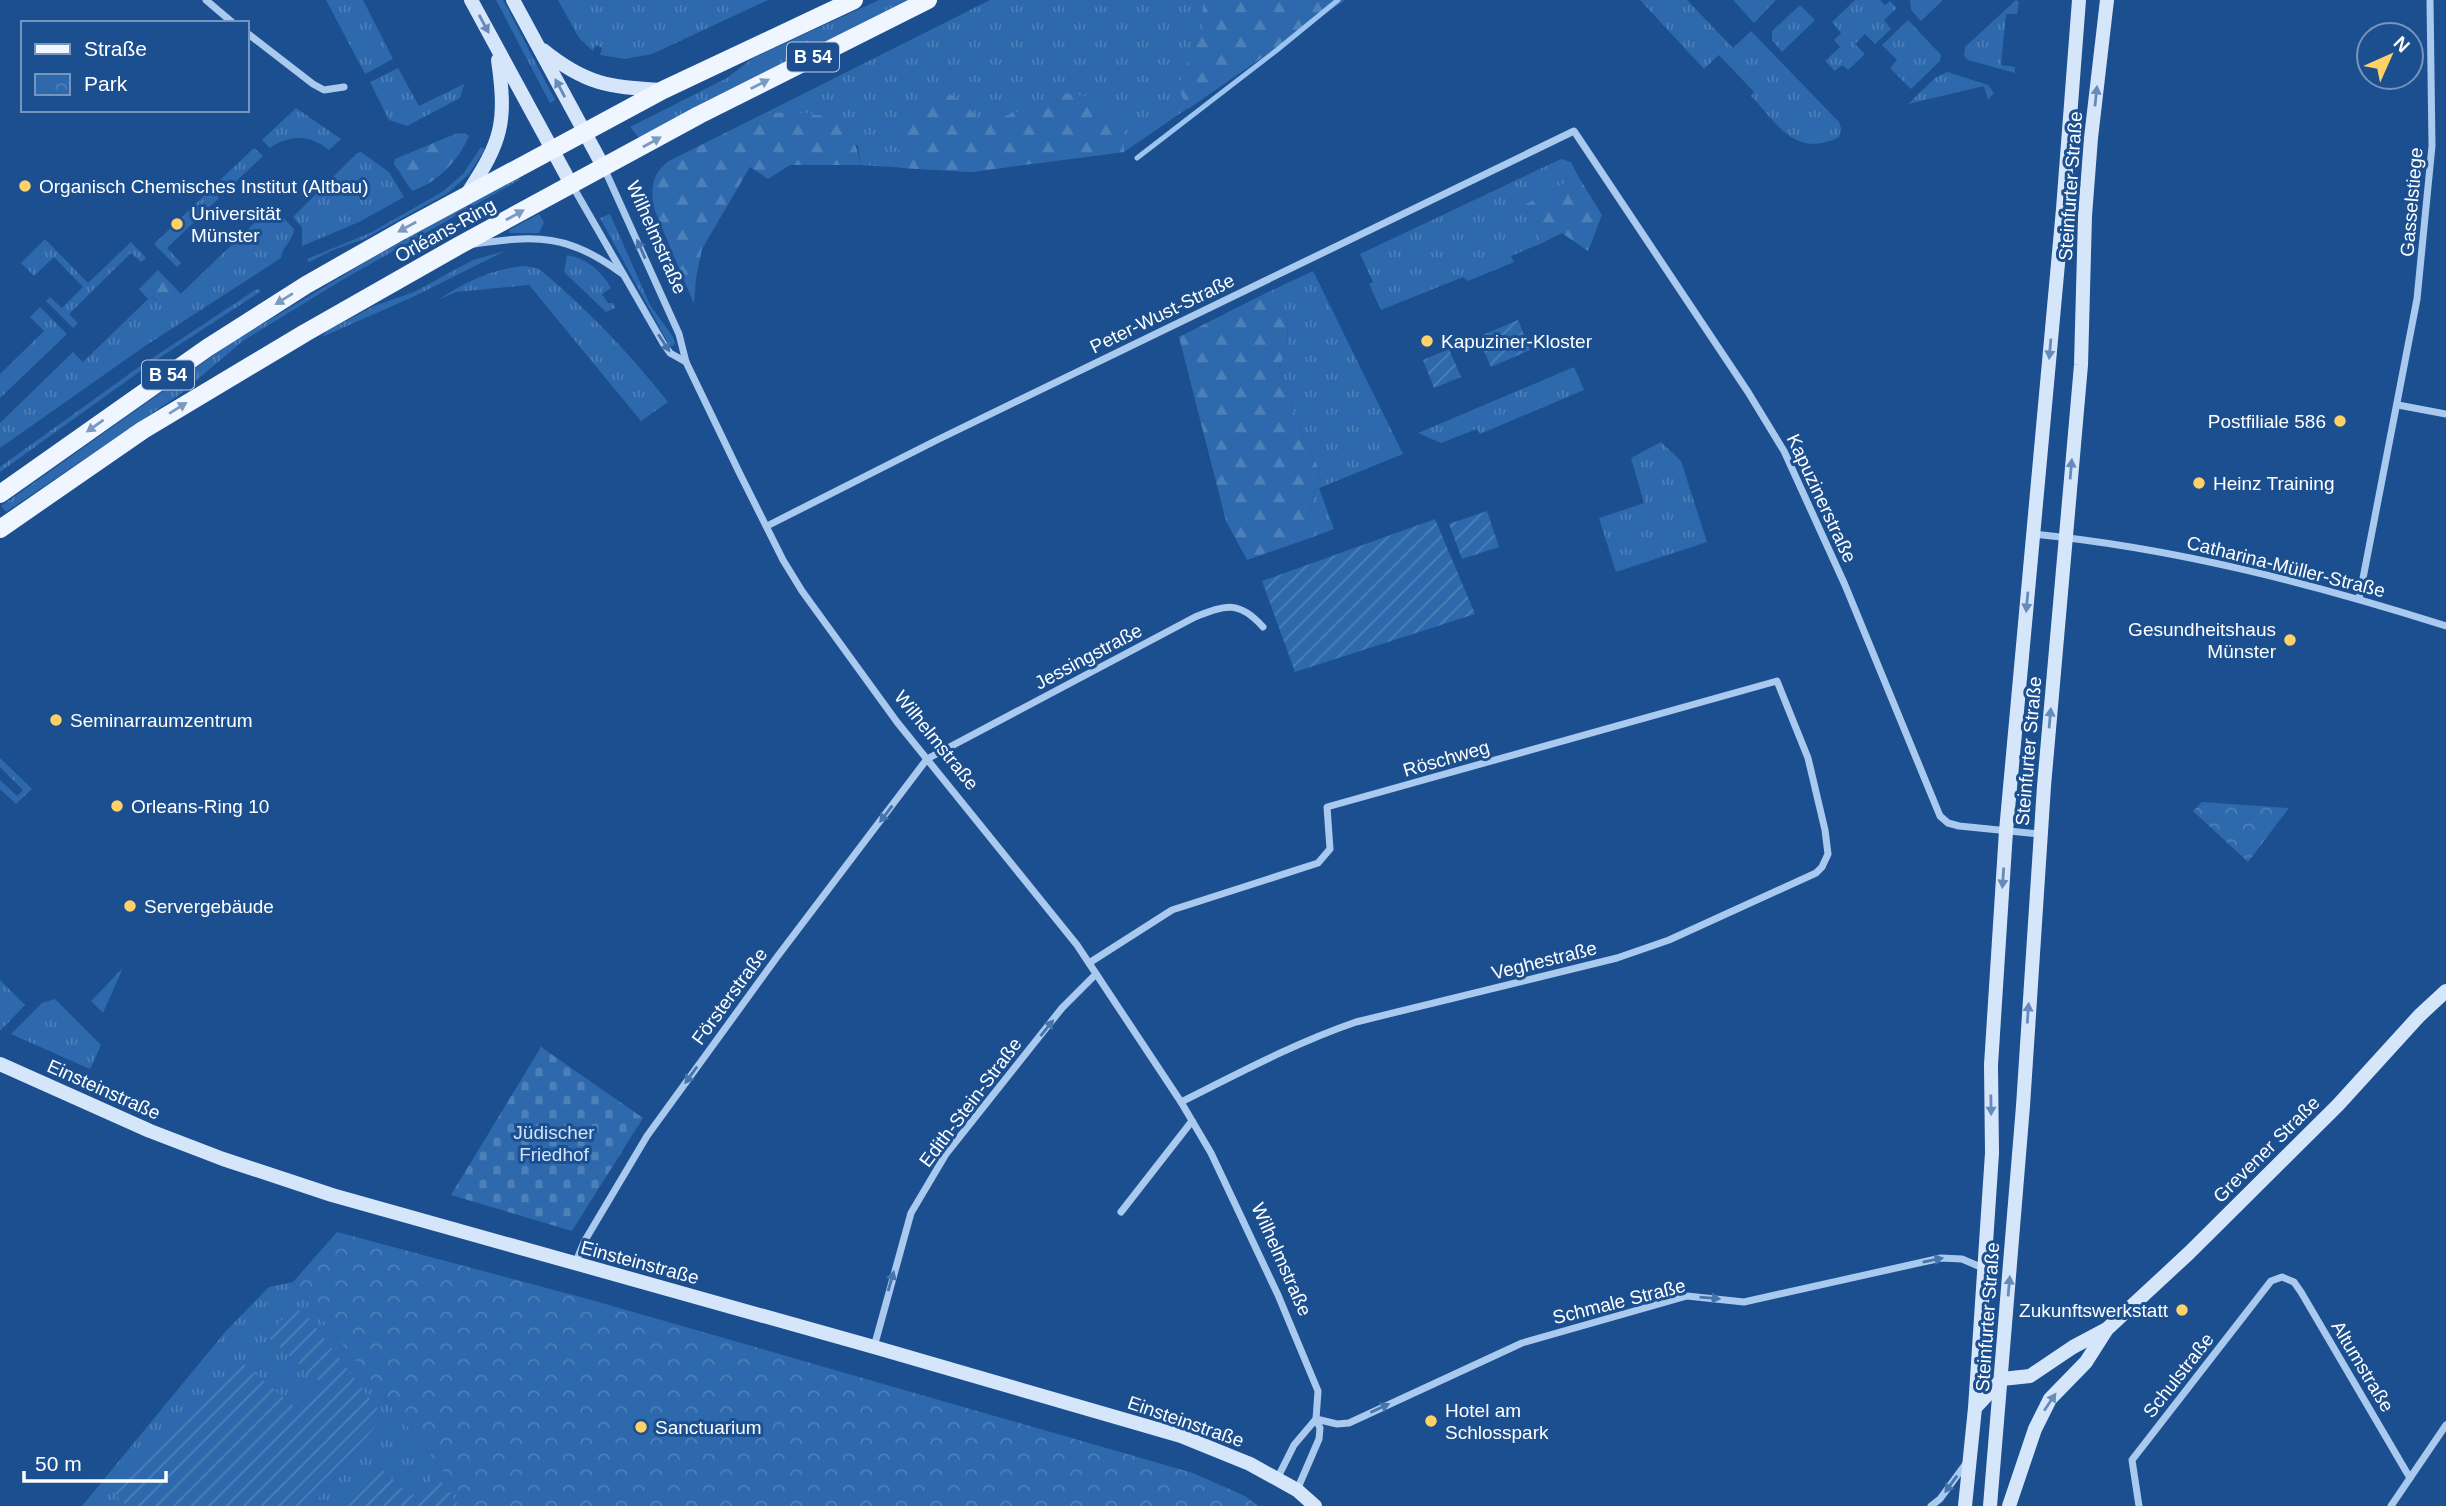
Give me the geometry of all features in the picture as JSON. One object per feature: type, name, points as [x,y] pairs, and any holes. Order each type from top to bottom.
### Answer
[{"type":"main road","points":[[471,0],[571,184]]},
{"type":"main road","name":"Wilhelmstraße","points":[[513,0],[604,168]]},
{"type":"main road","name":"Orléans-Ring","points":[[0,494],[207,348],[306,285],[467,194],[663,90],[854,0]]},
{"type":"main road","name":"Orléans-Ring","points":[[0,528],[80,472],[201,394],[458,246],[699,116],[928,0]]},
{"type":"main road","name":"Steinfurter Straße","points":[[1965,1506],[1975,1408],[1992,1153],[1991,1065],[2006,831],[2067,161],[2079,0]]},
{"type":"main road","name":"Steinfurter Straße","points":[[1990,1506],[2023,1106],[2040,834],[2081,365],[2088,177],[2107,0]]},
{"type":"main road","name":"B 54","points":[[536,45],[570,71],[592,81],[612,87],[663,90]]},
{"type":"main road","points":[[467,194],[492,153],[503,118],[497,48]]},
{"type":"main road","name":"Grevener Straße","points":[[2002,1379],[2030,1376],[2073,1347],[2107,1329],[2189,1254],[2337,1105],[2418,1016],[2446,992]]},
{"type":"main road","name":"Einsteinstraße","points":[[0,1064],[93,1107],[223,1159],[332,1195],[1181,1436],[1225,1453],[1277,1479]]},
{"type":"main road","name":"Grevener Straße","points":[[2009,1506],[2035,1429],[2050,1399],[2086,1362],[2107,1329]]},
{"type":"main road","points":[[1975,1408],[2002,1379]]},
{"type":"main road","points":[[1277,1479],[1297,1490],[1315,1506]]},
{"type":"street","points":[[206,0],[231,21]]},
{"type":"street","name":"Gasselstiege","points":[[2359,599],[2417,299],[2431,169],[2433,124],[2430,0]]},
{"type":"street","points":[[248,34],[313,84],[324,90],[344,88]]},
{"type":"street","name":"Peter-Wust-Straße","points":[[766,527],[1049,385],[1574,131]]},
{"type":"street","name":"Kapuzinerstraße","points":[[1574,131],[1748,392],[1784,451],[1845,585],[1940,816],[1959,826],[2040,834]]},
{"type":"street","name":"Wilhelmstraße","points":[[604,168],[679,334],[686,362],[783,560],[824,623],[897,722],[1059,921],[1192,1121],[1250,1233],[1318,1391],[1316,1419],[1320,1428],[1319,1439],[1297,1490]]},
{"type":"street","name":"Wilhelmstraße","points":[[571,184],[670,353],[686,362]]},
{"type":"street","name":"Wilhelmstraße","points":[[458,246],[514,239],[573,244],[593,253],[624,276]]},
{"type":"street","points":[[2398,405],[2446,414]]},
{"type":"street","name":"Catharina-Müller-Straße","points":[[2033,534],[2239,567],[2359,599],[2446,626]]},
{"type":"street","name":"Jessingstraße","points":[[927,760],[1195,617],[1221,607],[1232,606],[1243,609],[1263,627]]},
{"type":"street","name":"Röschweg","points":[[1089,963],[1172,910],[1318,863],[1330,849],[1327,807],[1777,681],[1808,758],[1812,776]]},
{"type":"street","name":"Försterstraße","points":[[575,1264],[584,1242],[647,1136],[777,957],[927,760]]},
{"type":"street","name":"Veghestraße","points":[[1181,1102],[1280,1052],[1330,1031],[1616,958],[1669,940],[1816,873],[1828,854],[1812,776]]},
{"type":"street","name":"Edith-Stein-Straße","points":[[874,1347],[911,1213],[946,1154],[1062,1008],[1096,974]]},
{"type":"street","points":[[1121,1212],[1192,1121]]},
{"type":"street","name":"Schmale Straße","points":[[1316,1419],[1337,1424],[1349,1423],[1522,1343],[1687,1296],[1744,1301],[1941,1258],[1962,1259],[1983,1268]]},
{"type":"street","name":"Altumstraße","points":[[2282,1277],[2294,1282],[2301,1292],[2410,1478]]},
{"type":"street","name":"Schulstraße","points":[[2139,1506],[2132,1460],[2271,1281],[2282,1277]]},
{"type":"street","points":[[1277,1479],[1294,1445],[1316,1419]]},
{"type":"street","points":[[2391,1506],[2446,1425]]},
{"type":"street","points":[[1931,1506],[1940,1499],[1969,1459]]},
{"type":"green space","points":[[326,0],[363,0],[393,59],[365,74]]},
{"type":"green space","points":[[496,0],[503,0],[555,100],[550,103]]},
{"type":"green space","points":[[558,0],[768,0],[652,54],[625,59],[600,55],[602,48],[596,45],[593,51],[579,38]]},
{"type":"green space","points":[[879,0],[907,0],[639,138],[630,127],[727,78],[753,58]]},
{"type":"green space","points":[[990,0],[1345,0],[1124,152],[971,172],[861,165],[858,146],[817,114],[765,113]]},
{"type":"green space","points":[[1203,0],[1345,0],[1188,109],[1178,87],[1202,34]]},
{"type":"green space","points":[[1640,0],[1687,0],[1733,48],[1751,31],[1839,122],[1839,137],[1824,143],[1810,144],[1789,135],[1751,96],[1754,92],[1719,55],[1704,69]]},
{"type":"green space","points":[[1733,0],[1776,0],[1754,23]]},
{"type":"green space","points":[[1855,0],[1880,0],[1885,5],[1890,1],[1897,8],[1884,20],[1891,29],[1875,44],[1865,34],[1855,44],[1865,54],[1848,70],[1842,65],[1835,71],[1825,61],[1840,47],[1834,40],[1841,33],[1832,22]]},
{"type":"green space","points":[[1910,0],[1943,0],[1921,21],[1911,10]]},
{"type":"green space","points":[[2016,0],[2019,2],[2017,14],[2006,14],[2001,65],[2015,67],[2015,73],[1968,60],[1964,56],[1965,47]]},
{"type":"green space","points":[[1800,5],[1815,20],[1782,52],[1772,40],[1772,31]]},
{"type":"green space","points":[[1908,20],[1941,55],[1940,61],[1911,89],[1890,68],[1897,60],[1882,45]]},
{"type":"green space","points":[[398,68],[419,106],[464,84],[460,98],[407,126],[389,120],[370,82]]},
{"type":"green space","points":[[1947,72],[1988,85],[1994,93],[1988,100],[1984,86],[1908,104],[1935,78]]},
{"type":"green space","points":[[939,88],[961,101],[985,124],[1065,93],[1097,98],[1123,126],[1124,152],[971,172],[901,168],[896,160],[906,127],[915,111]]},
{"type":"green space","points":[[296,108],[341,139],[329,150],[315,141],[300,138],[285,140],[270,148],[262,140]]},
{"type":"green space","points":[[765,113],[813,114],[839,123],[856,146],[861,165],[790,165],[768,179],[750,167],[702,249],[694,304],[655,211],[652,190],[655,177],[669,161]]},
{"type":"green space","points":[[465,133],[469,136],[453,162],[439,176],[412,191],[394,164],[395,159],[455,134]]},
{"type":"green space","points":[[481,147],[485,149],[469,174],[448,193],[364,239],[309,262],[307,259],[370,233],[442,192],[463,174]]},
{"type":"green space","points":[[254,148],[263,156],[227,190],[218,182]]},
{"type":"green space","points":[[361,152],[389,172],[404,197],[359,222],[302,246],[302,227],[293,217]]},
{"type":"green space","points":[[1561,159],[1571,162],[1578,176],[1524,205],[1542,243],[1511,256],[1514,262],[1468,281],[1463,277],[1381,310],[1369,284],[1373,282],[1360,254]]},
{"type":"green space","points":[[1578,176],[1602,215],[1588,251],[1562,233],[1542,243],[1524,205]]},
{"type":"green space","points":[[516,178],[521,179],[342,280],[244,340],[179,395],[6,512],[1,506],[228,345],[374,257]]},
{"type":"green space","points":[[211,189],[219,198],[167,248],[181,263],[177,267],[154,244]]},
{"type":"green space","points":[[272,206],[294,229],[281,258],[145,346],[0,448],[0,423],[73,352],[83,362],[151,296],[165,309]]},
{"type":"green space","points":[[539,214],[544,222],[539,233],[510,233],[509,230]]},
{"type":"green space","points":[[610,214],[650,305],[673,337],[673,346],[669,345],[600,218]]},
{"type":"green space","points":[[45,239],[88,283],[131,242],[146,258],[141,262],[131,253],[69,314],[78,323],[73,328],[46,301],[50,297],[62,308],[83,287],[54,257],[34,276],[21,263]]},
{"type":"green space","points":[[505,251],[415,296],[322,337],[327,331],[374,306],[414,292],[473,260]]},
{"type":"green space","points":[[567,255],[593,266],[611,288],[602,294],[615,308],[606,312],[564,272]]},
{"type":"green space","points":[[524,266],[543,272],[577,302],[624,350],[668,402],[641,421],[529,285],[456,292],[438,300],[479,277]]},
{"type":"green space","points":[[158,270],[181,294],[165,310],[152,296],[148,299],[139,289]]},
{"type":"green space","points":[[1313,271],[1403,454],[1319,488],[1334,529],[1313,537],[1308,518],[1320,471],[1303,438],[1279,368],[1288,346],[1287,317],[1262,295]]},
{"type":"green space","points":[[260,289],[260,292],[153,362],[0,472],[0,467],[136,369]]},
{"type":"green space","points":[[1262,295],[1287,316],[1288,346],[1279,368],[1303,438],[1320,471],[1308,518],[1313,537],[1247,560],[1226,521],[1179,337]]},
{"type":"green space","points":[[40,307],[67,334],[0,398],[0,374],[44,331],[30,317]]},
{"type":"green space","points":[[1518,320],[1530,350],[1491,367],[1478,337]]},
{"type":"green space","points":[[1449,349],[1461,377],[1434,388],[1423,360]]},
{"type":"green space","points":[[1574,367],[1584,390],[1480,434],[1477,429],[1441,443],[1418,433]]},
{"type":"green space","points":[[1661,442],[1681,461],[1707,542],[1616,572],[1599,518],[1644,503],[1631,458]]},
{"type":"green space","points":[[1487,511],[1499,547],[1462,559],[1449,524]]},
{"type":"green space","points":[[1435,519],[1475,614],[1295,672],[1262,581]]},
{"type":"green space","points":[[0,758],[32,789],[16,804],[0,789],[0,780],[17,796],[23,790],[0,767]]},
{"type":"green space","points":[[2202,802],[2289,808],[2248,862],[2193,811]]},
{"type":"green space","points":[[123,968],[103,1013],[91,1001]]},
{"type":"green space","points":[[0,980],[25,1005],[1,1030],[0,1030]]},
{"type":"green space","points":[[55,999],[101,1045],[90,1069],[11,1034],[42,1003]]},
{"type":"green space","name":"Jüdischer Friedhof","points":[[541,1047],[643,1118],[572,1231],[451,1195]]},
{"type":"green space","points":[[337,1232],[588,1299],[1193,1473],[1245,1496],[1258,1506],[471,1506],[293,1282]]},
{"type":"green space","points":[[293,1282],[471,1506],[459,1506],[436,1475],[415,1499],[380,1469],[348,1506],[312,1506],[383,1415],[319,1381],[296,1408],[115,1494],[126,1506],[82,1506],[225,1332],[269,1287]]},
{"type":"green space","points":[[294,1307],[307,1316],[383,1416],[312,1506],[126,1506],[115,1494],[239,1360],[296,1408],[319,1381],[267,1336]]},
{"type":"green space","points":[[380,1468],[415,1499],[436,1474],[459,1506],[348,1506]]},
{"type":"waterway","points":[[1137,158],[1338,0]]},
{"type":"place","name":"Organisch Chemisches Institut (Altbau)","points":[[25,186]]},
{"type":"place","name":"Universität Münster","points":[[177,224]]},
{"type":"place","name":"Kapuziner-Kloster","points":[[1427,341]]},
{"type":"place","name":"Postfiliale 586","points":[[2340,421]]},
{"type":"place","name":"Heinz Training","points":[[2199,483]]},
{"type":"place","name":"Gesundheitshaus Münster","points":[[2290,640]]},
{"type":"place","name":"Seminarraumzentrum","points":[[56,720]]},
{"type":"place","name":"Orleans-Ring 10","points":[[117,806]]},
{"type":"place","name":"Servergebäude","points":[[130,906]]},
{"type":"place","name":"Zukunftswerkstatt","points":[[2182,1310]]},
{"type":"place","name":"Hotel am Schlosspark","points":[[1431,1421]]},
{"type":"place","name":"Sanctuarium","points":[[641,1427]]}]
